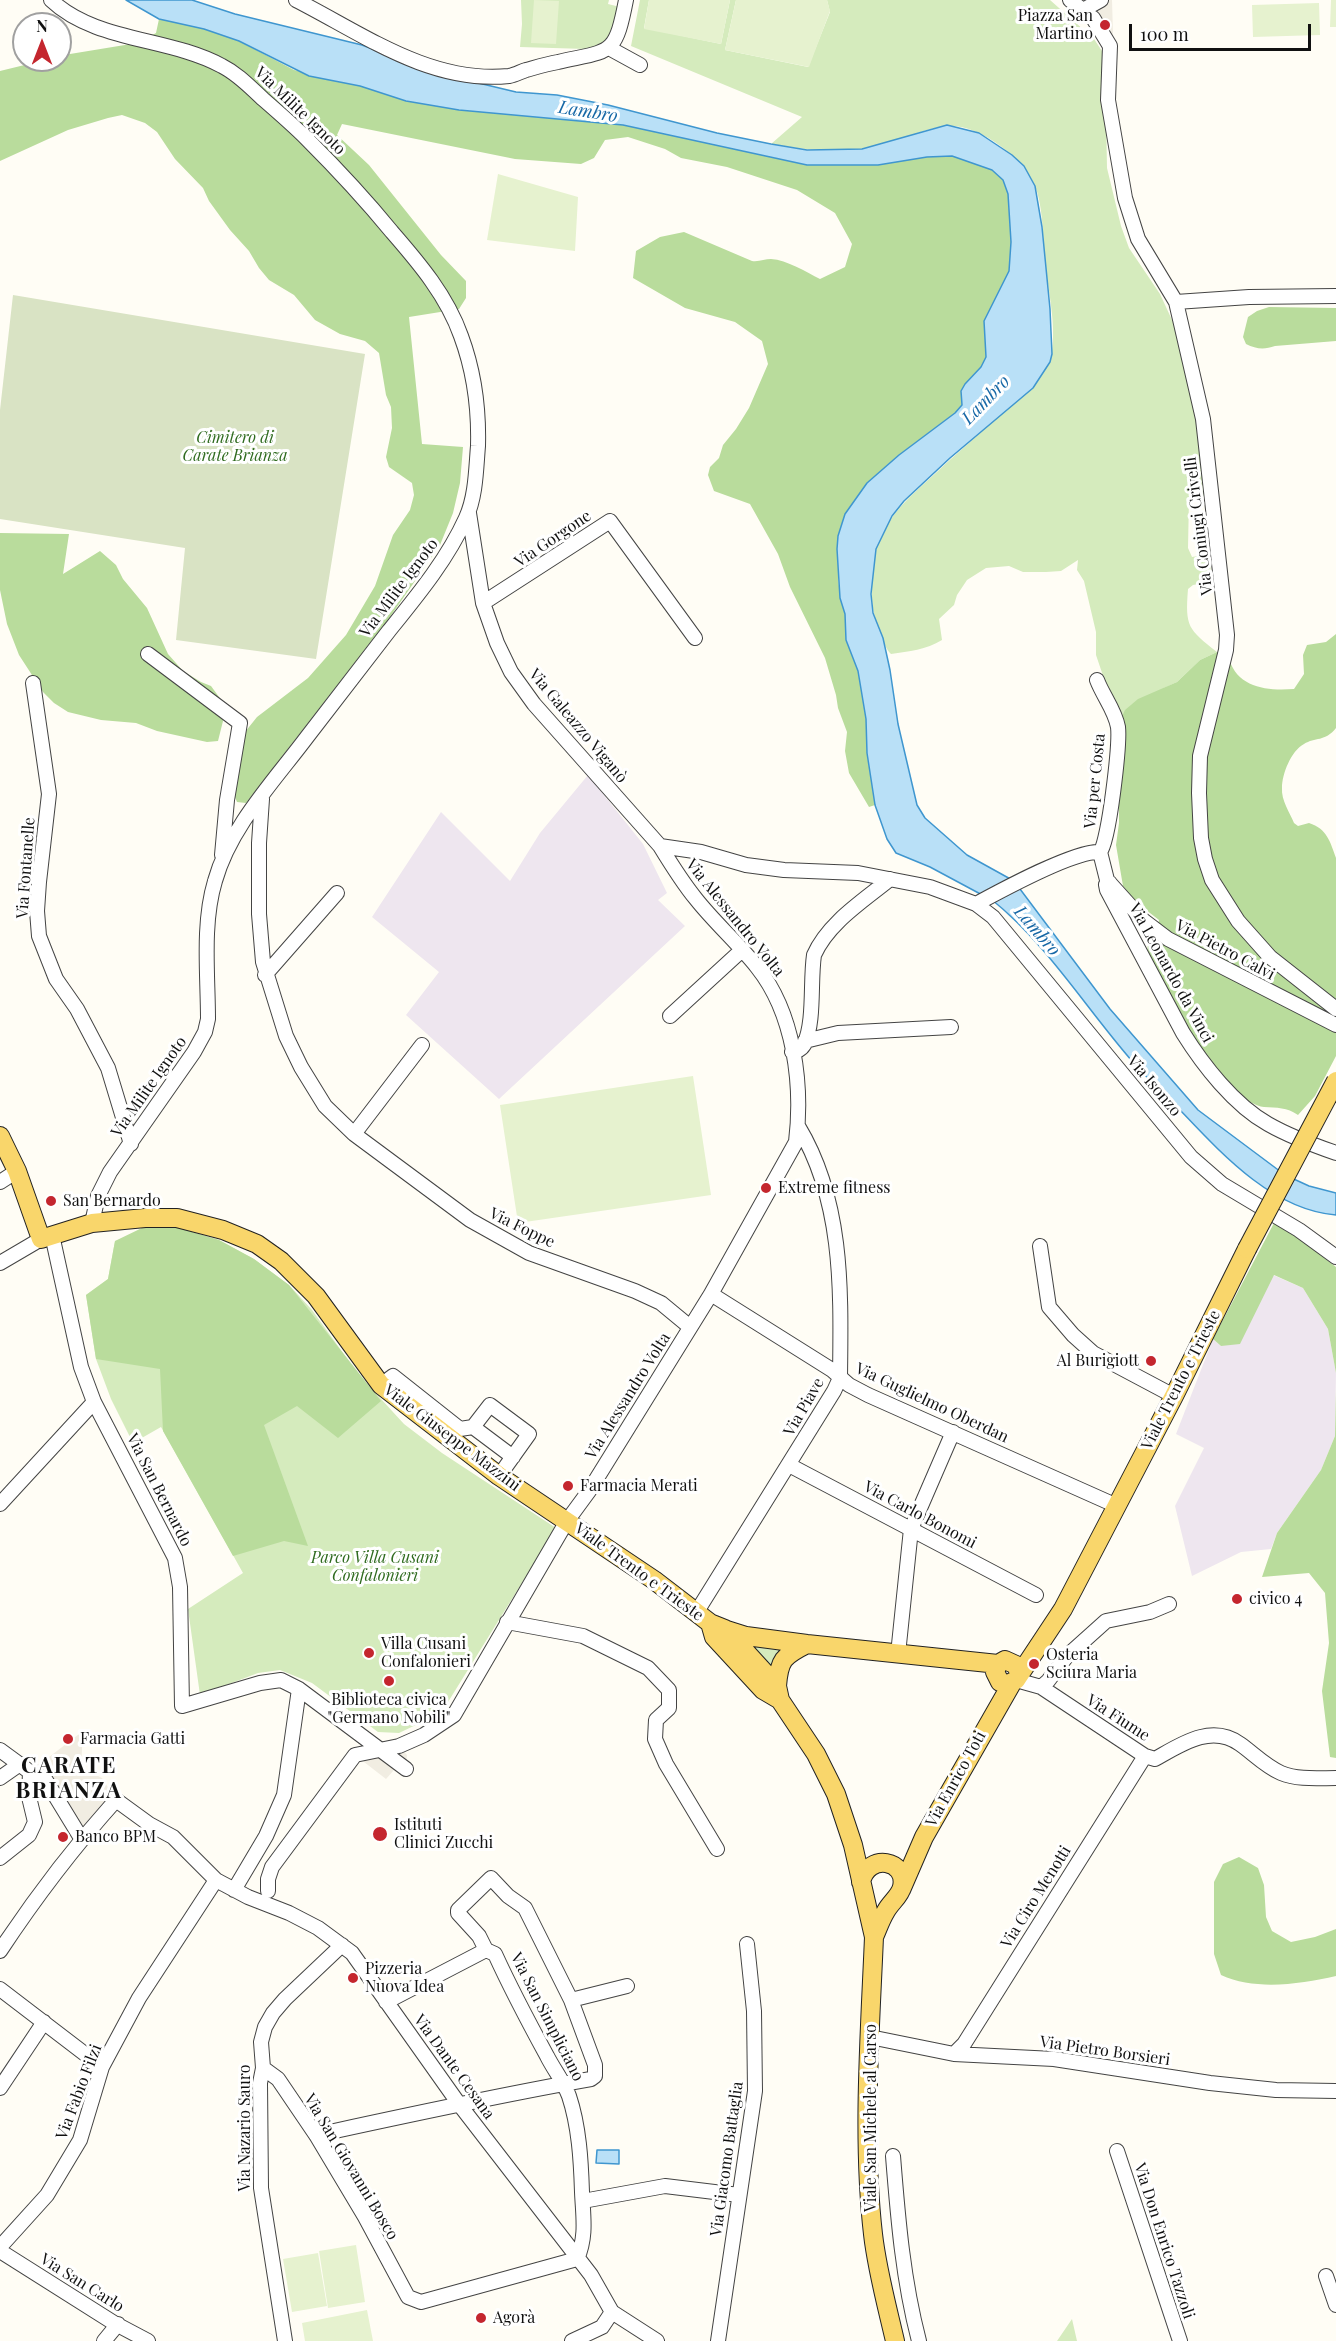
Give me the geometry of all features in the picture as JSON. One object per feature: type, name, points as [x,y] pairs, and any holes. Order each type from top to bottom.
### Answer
[{"type":"main road","name":"Viale Trento e Trieste","points":[[1042,1639],[1063,1609],[1336,1081]]},
{"type":"main road","points":[[0,1136],[46,1237]]},
{"type":"main road","name":"Viale Giuseppe Mazzini","points":[[46,1237],[92,1223],[145,1218],[177,1218],[223,1230],[257,1244],[281,1261],[316,1296],[381,1385],[499,1476],[567,1521]]},
{"type":"main road","name":"Viale Trento e Trieste","points":[[567,1521],[654,1580],[710,1622],[779,1693]]},
{"type":"main road","name":"Viale Trento e Trieste","points":[[710,1622],[746,1636],[971,1661],[1006,1674]]},
{"type":"main road","name":"Via Enrico Toti","points":[[874,1937],[885,1912],[898,1895],[924,1838],[989,1722],[1006,1674],[1042,1639]]},
{"type":"main road","points":[[779,1693],[780,1664],[784,1657],[807,1644]]},
{"type":"main road","name":"Viale San Michele al Carso","points":[[779,1693],[816,1754],[831,1784],[853,1845],[874,1937],[868,2150],[873,2233],[895,2341]]},
{"type":"main road","name":"Via Enrico Toti","points":[[880,1863],[898,1857],[924,1838]]},
{"type":"main road","points":[[853,1845],[880,1863],[889,1864],[899,1871],[903,1884],[898,1895],[888,1903],[875,1902],[863,1888],[866,1870],[880,1863]]},
{"type":"street","name":"Via Milite Ignoto","points":[[51,0],[82,22],[160,43],[221,65],[245,80],[305,136],[357,190],[427,274],[461,336],[477,402],[477,465],[469,511],[453,544],[430,580],[347,684],[262,797],[221,863],[215,879],[210,906],[208,1020],[205,1032],[201,1043],[102,1184],[93,1210],[92,1223]]},
{"type":"street","points":[[296,0],[368,41],[406,57],[472,76],[512,76],[554,63],[592,56],[609,48],[617,39],[626,0]]},
{"type":"street","name":"Via Coniugi Crivelli","points":[[1070,0],[1093,18],[1110,46],[1108,100],[1122,183],[1131,217],[1148,257],[1176,302],[1203,419],[1227,635],[1226,650],[1200,756],[1199,793],[1205,859],[1212,880],[1246,930],[1270,957],[1336,1009]]},
{"type":"street","points":[[1083,10],[1101,0]]},
{"type":"street","points":[[609,48],[640,65]]},
{"type":"street","points":[[1176,302],[1249,297],[1336,296]]},
{"type":"street","name":"Via Galeazzo Viganò","points":[[469,511],[483,603],[497,643],[511,672],[529,696],[660,846]]},
{"type":"street","name":"Via Gorgone","points":[[483,603],[610,521],[694,638]]},
{"type":"street","points":[[148,654],[240,723],[227,800],[221,863]]},
{"type":"street","name":"Via per Costa","points":[[1097,680],[1108,700],[1118,727],[1114,784],[1106,837],[1100,852]]},
{"type":"street","name":"Via Fontanelle","points":[[33,682],[49,794],[39,882],[37,911],[39,936],[56,979],[76,1009],[108,1068],[131,1144]]},
{"type":"street","name":"Via Foppe","points":[[262,797],[259,843],[259,914],[265,975],[286,1036],[301,1067],[325,1106],[354,1134],[447,1204],[493,1233],[528,1253],[635,1291],[661,1303],[690,1327]]},
{"type":"street","name":"Via Alessandro Volta","points":[[660,846],[701,852],[746,865],[784,870],[858,873],[930,887],[981,901]]},
{"type":"street","name":"Via Alessandro Volta","points":[[268,1891],[268,1879],[272,1867],[355,1755],[399,1746],[424,1735],[454,1716],[567,1521],[589,1491],[711,1294],[796,1142],[798,1126],[796,1082],[792,1052],[782,1011],[758,968],[697,900],[677,874],[660,846]]},
{"type":"street","points":[[981,901],[1015,883],[1078,857],[1091,852],[1100,852]]},
{"type":"street","name":"Via Pietro Calvi","points":[[1100,852],[1110,883],[1143,920],[1168,939],[1336,1025]]},
{"type":"street","points":[[792,1052],[802,1048],[805,1041],[809,1023],[813,963],[817,948],[834,927],[890,879]]},
{"type":"street","name":"Via Leonardo da Vinci","points":[[1110,883],[1106,885],[1107,890],[1183,1033],[1226,1089],[1250,1112],[1268,1124],[1336,1153]]},
{"type":"street","points":[[265,975],[337,892]]},
{"type":"street","name":"Via Isonzo","points":[[981,901],[1191,1157],[1222,1184],[1299,1230],[1336,1257]]},
{"type":"street","points":[[670,1017],[742,950]]},
{"type":"street","points":[[805,1041],[838,1033],[951,1027]]},
{"type":"street","points":[[354,1134],[422,1045]]},
{"type":"street","name":"Via Piave","points":[[710,1622],[789,1465],[840,1378],[840,1273],[833,1216],[810,1146],[798,1126]]},
{"type":"street","points":[[0,1182],[17,1171]]},
{"type":"street","points":[[0,1263],[46,1237]]},
{"type":"street","name":"Via San Bernardo","points":[[46,1237],[81,1367],[94,1402],[175,1558],[180,1587],[182,1706],[261,1683],[281,1680],[299,1689]]},
{"type":"street","points":[[1040,1246],[1049,1307],[1073,1335],[1093,1353],[1174,1396]]},
{"type":"street","name":"Via Guglielmo Oberdan","points":[[711,1294],[868,1395],[1117,1506]]},
{"type":"street","points":[[381,1385],[393,1376],[513,1457]]},
{"type":"street","points":[[1,1500],[94,1402]]},
{"type":"street","points":[[467,1428],[490,1405],[529,1434],[499,1476]]},
{"type":"street","points":[[898,1654],[911,1529],[953,1432]]},
{"type":"street","name":"Via Carlo Bonomi","points":[[789,1465],[1036,1594]]},
{"type":"street","points":[[1041,1687],[1067,1656],[1106,1621],[1150,1612],[1169,1604]]},
{"type":"street","points":[[507,1622],[583,1636],[648,1668],[669,1690],[669,1708],[656,1720],[655,1739],[675,1781],[717,1849]]},
{"type":"street","name":"Via Fiume","points":[[1006,1674],[1041,1687],[1145,1756],[1155,1759],[1192,1738],[1222,1736],[1238,1742],[1250,1753],[1282,1773],[1301,1778],[1336,1778]]},
{"type":"street","points":[[234,1890],[266,1836],[284,1795],[299,1689],[406,1769]]},
{"type":"street","points":[[0,1750],[45,1779],[81,1838],[32,1903],[0,1951]]},
{"type":"street","name":"Via Ciro Menotti","points":[[954,2054],[964,2044],[1145,1756]]},
{"type":"street","points":[[0,1778],[25,1768]]},
{"type":"street","points":[[0,1858],[29,1835],[35,1822],[25,1768]]},
{"type":"street","name":"Via Dante Cesana","points":[[81,1838],[116,1800],[173,1838],[216,1880],[248,1897],[289,1913],[327,1933],[342,1945],[360,1963],[459,2104],[591,2275],[612,2312]]},
{"type":"street","name":"Via San Simpliciano","points":[[572,2000],[525,1908],[507,1896],[491,1878],[458,1910],[458,1913],[479,1936],[486,1950],[495,1954],[550,2062],[564,2084],[575,2116],[583,2201],[585,2229],[583,2244],[577,2259]]},
{"type":"street","name":"Via Fabio Filzi","points":[[0,2249],[47,2195],[80,2140],[102,2067],[139,1998],[216,1880]]},
{"type":"street","points":[[248,1897],[268,1891]]},
{"type":"street","name":"Via Dante Cesana","points":[[268,1891],[289,1913]]},
{"type":"street","name":"Via Giacomo Battaglia","points":[[718,2341],[754,2091],[754,2012],[747,1944]]},
{"type":"street","name":"Via Nazario Sauro","points":[[285,2341],[261,2188],[260,2083],[263,2068],[261,2042],[265,2027],[273,2013],[342,1945]]},
{"type":"street","points":[[386,2002],[486,1950]]},
{"type":"street","points":[[316,2135],[459,2104],[591,2079],[596,2073],[595,2065],[572,2000],[627,1986]]},
{"type":"street","points":[[0,1989],[102,2067]]},
{"type":"street","points":[[0,2088],[44,2022]]},
{"type":"street","name":"Via Pietro Borsieri","points":[[870,2037],[954,2054],[1054,2059],[1210,2083],[1275,2090],[1336,2091]]},
{"type":"street","name":"Via San Giovanni Bosco","points":[[263,2068],[278,2079],[316,2135],[365,2217],[408,2297],[422,2302],[577,2259]]},
{"type":"street","name":"Via Don Enrico Tazzoli","points":[[1117,2151],[1180,2341]]},
{"type":"street","points":[[893,2156],[902,2257],[909,2304],[919,2341]]},
{"type":"street","points":[[583,2201],[665,2186],[739,2195]]},
{"type":"street","name":"Via San Carlo","points":[[0,2249],[148,2341]]},
{"type":"street","points":[[1326,2276],[1336,2305]]},
{"type":"street","points":[[572,2341],[602,2327],[612,2312],[657,2341]]},
{"type":"street","points":[[104,2341],[118,2324]]},
{"type":"shaded area","name":"Piazza San Martino","points":[[1101,0],[1112,0],[1113,33],[1110,46],[1083,10]]},
{"type":"shaded area","points":[[588,775],[643,844],[667,893],[658,900],[685,926],[499,1099],[406,1015],[439,972],[372,917],[441,812],[510,881],[540,833]]},
{"type":"shaded area","points":[[1273,1275],[1303,1288],[1328,1329],[1336,1373],[1335,1436],[1321,1470],[1277,1533],[1271,1549],[1241,1552],[1192,1576],[1175,1506],[1204,1448],[1176,1434],[1213,1339],[1221,1346],[1257,1305]]},
{"type":"shaded area","points":[[83,1731],[81,1767],[102,1778],[116,1800],[82,1833],[56,1789],[39,1796],[28,1785],[20,1764],[40,1764]]},
{"type":"shaded area","points":[[399,1746],[407,1755],[406,1769],[394,1770],[386,1779],[355,1755]]},
{"type":"green space","points":[[521,0],[609,0],[608,4],[620,7],[611,37],[604,46],[586,49],[520,47]]},
{"type":"green space","points":[[534,0],[559,1],[556,44],[531,43]]},
{"type":"green space","points":[[640,0],[649,0],[644,28],[721,44],[730,0],[736,0],[725,50],[808,67],[830,12],[827,0],[1050,0],[1094,39],[1105,58],[1107,168],[1121,226],[1129,248],[1160,294],[1178,333],[1188,373],[1212,495],[1189,498],[1188,548],[1192,557],[1210,554],[1211,582],[1193,585],[1188,589],[1187,612],[1194,632],[1217,652],[1200,660],[1177,682],[1164,688],[1119,723],[1096,655],[1096,632],[1084,581],[1077,570],[1078,560],[1061,571],[1023,572],[1009,566],[986,568],[967,580],[957,595],[954,605],[939,619],[942,640],[911,651],[891,654],[888,651],[875,619],[871,586],[874,556],[887,525],[910,497],[1011,405],[1050,362],[1053,320],[1045,263],[1041,209],[1035,186],[1021,164],[998,144],[985,136],[958,126],[935,128],[883,145],[851,150],[816,150],[771,144],[802,117],[631,46]]},
{"type":"green space","points":[[649,0],[730,0],[721,44],[644,29]]},
{"type":"green space","points":[[736,0],[827,0],[830,11],[809,67],[725,50]]},
{"type":"green space","points":[[1331,0],[1336,0],[1336,27],[1330,27]]},
{"type":"green space","points":[[1319,3],[1320,35],[1253,37],[1252,5]]},
{"type":"green space","points":[[159,19],[204,29],[239,41],[294,70],[360,86],[406,101],[459,110],[623,125],[807,165],[878,165],[927,157],[952,156],[992,170],[1003,180],[1008,194],[1011,242],[1009,271],[984,321],[986,357],[981,367],[961,391],[962,405],[867,483],[845,514],[838,536],[840,598],[845,614],[846,640],[858,671],[866,719],[867,754],[875,805],[869,807],[849,773],[845,751],[847,732],[825,658],[790,587],[778,554],[750,504],[714,491],[708,475],[710,467],[719,458],[723,445],[749,408],[768,364],[762,341],[735,322],[685,308],[633,278],[636,251],[660,237],[684,232],[752,261],[777,260],[820,279],[845,267],[852,244],[835,213],[797,190],[727,167],[681,158],[665,149],[628,137],[605,140],[594,158],[581,164],[515,159],[342,124],[337,135],[369,165],[441,255],[466,281],[466,298],[459,309],[409,317],[422,444],[463,447],[460,483],[453,513],[440,545],[390,617],[246,803],[237,802],[234,795],[245,732],[257,717],[308,678],[346,635],[375,586],[393,535],[410,510],[414,495],[412,483],[389,467],[386,457],[392,428],[391,407],[386,395],[379,353],[365,341],[340,334],[315,320],[294,295],[269,280],[209,201],[203,188],[175,159],[157,132],[145,123],[122,115],[68,130],[0,161],[0,71],[12,68],[12,72],[72,72],[72,54],[137,43],[156,33]]},
{"type":"green space","points":[[498,174],[578,197],[575,251],[487,240]]},
{"type":"green space","name":"Cimitero di Carate Brianza","points":[[13,295],[365,354],[316,659],[176,640],[185,548],[0,519],[0,410]]},
{"type":"green space","points":[[1269,307],[1336,308],[1336,341],[1264,348],[1246,344],[1243,337],[1248,317]]},
{"type":"green space","points":[[0,533],[69,534],[63,574],[100,551],[116,565],[123,579],[147,608],[168,654],[183,671],[211,686],[222,701],[223,721],[218,741],[207,742],[157,731],[136,723],[101,720],[68,712],[54,703],[43,692],[19,655],[7,624],[0,590]]},
{"type":"green space","points":[[1336,634],[1336,728],[1328,735],[1299,747],[1288,763],[1282,782],[1283,797],[1294,823],[1298,826],[1309,823],[1324,832],[1336,858],[1336,1056],[1315,1096],[1298,1115],[1286,1109],[1253,1104],[1223,1079],[1210,1064],[1186,1027],[1147,953],[1148,944],[1155,936],[1159,920],[1137,903],[1123,886],[1116,845],[1119,823],[1119,723],[1125,710],[1138,699],[1177,682],[1200,660],[1217,652],[1229,659],[1233,669],[1246,682],[1264,688],[1294,689],[1304,674],[1303,655],[1307,645],[1326,642]]},
{"type":"green space","points":[[693,1076],[711,1195],[518,1223],[500,1105]]},
{"type":"green space","points":[[1274,1223],[1296,1236],[1336,1267],[1336,1373],[1328,1329],[1303,1288],[1274,1275],[1240,1344],[1221,1346],[1213,1339]]},
{"type":"green space","points":[[146,1226],[178,1228],[219,1240],[254,1259],[289,1285],[381,1401],[338,1438],[297,1406],[264,1425],[308,1546],[284,1541],[233,1556],[163,1431],[160,1369],[96,1359],[86,1295],[108,1279],[115,1241]]},
{"type":"green space","name":"Parco Villa Cusani Confalonieri","points":[[178,1228],[219,1240],[254,1259],[289,1285],[312,1310],[359,1375],[404,1424],[442,1453],[556,1528],[448,1702],[422,1722],[399,1733],[378,1732],[312,1683],[280,1670],[258,1673],[200,1695],[188,1609],[243,1573],[161,1427],[133,1443],[111,1399],[96,1359],[86,1295],[108,1279],[115,1241]]},
{"type":"green space","points":[[1336,1391],[1336,1758],[1330,1757],[1322,1691],[1329,1643],[1325,1593],[1309,1573],[1262,1577],[1277,1533],[1321,1470],[1335,1436]]},
{"type":"green space","points":[[746,1643],[785,1645],[770,1670]]},
{"type":"green space","points":[[1239,1857],[1258,1868],[1264,1885],[1266,1917],[1272,1931],[1291,1942],[1315,1937],[1336,1929],[1336,1976],[1293,1983],[1263,1984],[1235,1980],[1221,1975],[1214,1954],[1214,1882],[1223,1864]]},
{"type":"green space","points":[[356,2245],[365,2302],[328,2308],[319,2251]]},
{"type":"green space","points":[[318,2253],[327,2306],[292,2312],[283,2259]]},
{"type":"green space","points":[[367,2310],[373,2341],[305,2341],[302,2323]]},
{"type":"green space","points":[[1072,2319],[1077,2341],[1057,2341]]},
{"type":"water","name":"Lambro","points":[[126,0],[192,0],[235,14],[362,45],[470,81],[516,92],[557,95],[608,105],[717,133],[807,150],[862,149],[947,125],[979,133],[1024,166],[1035,186],[1042,227],[1050,309],[1052,354],[1050,362],[1033,388],[950,458],[904,501],[892,516],[876,549],[871,594],[873,613],[883,638],[890,670],[898,724],[917,805],[925,818],[967,855],[1014,881],[986,897],[930,867],[896,853],[887,839],[875,805],[867,753],[866,719],[858,671],[846,640],[845,614],[840,598],[837,549],[838,536],[845,514],[867,483],[899,455],[955,413],[962,405],[961,391],[981,367],[986,357],[984,321],[1009,271],[1011,242],[1008,194],[1003,180],[992,170],[952,156],[927,157],[878,165],[807,165],[623,125],[459,110],[406,101],[360,86],[309,76],[239,41],[204,29],[159,19]]},
{"type":"water","name":"Lambro","points":[[1017,885],[1110,1009],[1198,1110],[1285,1175],[1309,1186],[1336,1193],[1336,1215],[1313,1211],[1290,1203],[1249,1177],[1144,1074],[1048,956],[991,899]]},
{"type":"water","points":[[597,2150],[619,2150],[619,2164],[596,2163]]},
{"type":"place","name":"Piazza San Martino","points":[[1105,25]]},
{"type":"place","name":"Extreme fitness","points":[[766,1188]]},
{"type":"place","name":"San Bernardo","points":[[51,1201]]},
{"type":"place","name":"Al Burigiott","points":[[1151,1361]]},
{"type":"place","name":"Farmacia Merati","points":[[568,1486]]},
{"type":"place","name":"civico 4","points":[[1237,1599]]},
{"type":"place","name":"Villa Cusani Confalonieri","points":[[369,1653]]},
{"type":"place","name":"Osteria Sciura Maria","points":[[1034,1664]]},
{"type":"place","name":"Biblioteca civica \"Germano Nobili\"","points":[[389,1681]]},
{"type":"place","name":"Farmacia Gatti","points":[[68,1739]]},
{"type":"place","name":"Istituti Clinici Zucchi","points":[[380,1834]]},
{"type":"place","name":"Banco BPM","points":[[63,1837]]},
{"type":"place","name":"Pizzeria Nuova Idea","points":[[353,1978]]},
{"type":"place","name":"Agorà","points":[[481,2318]]},
{"type":"district","name":"CARATE BRIANZA","points":[[69,1778]]}]
